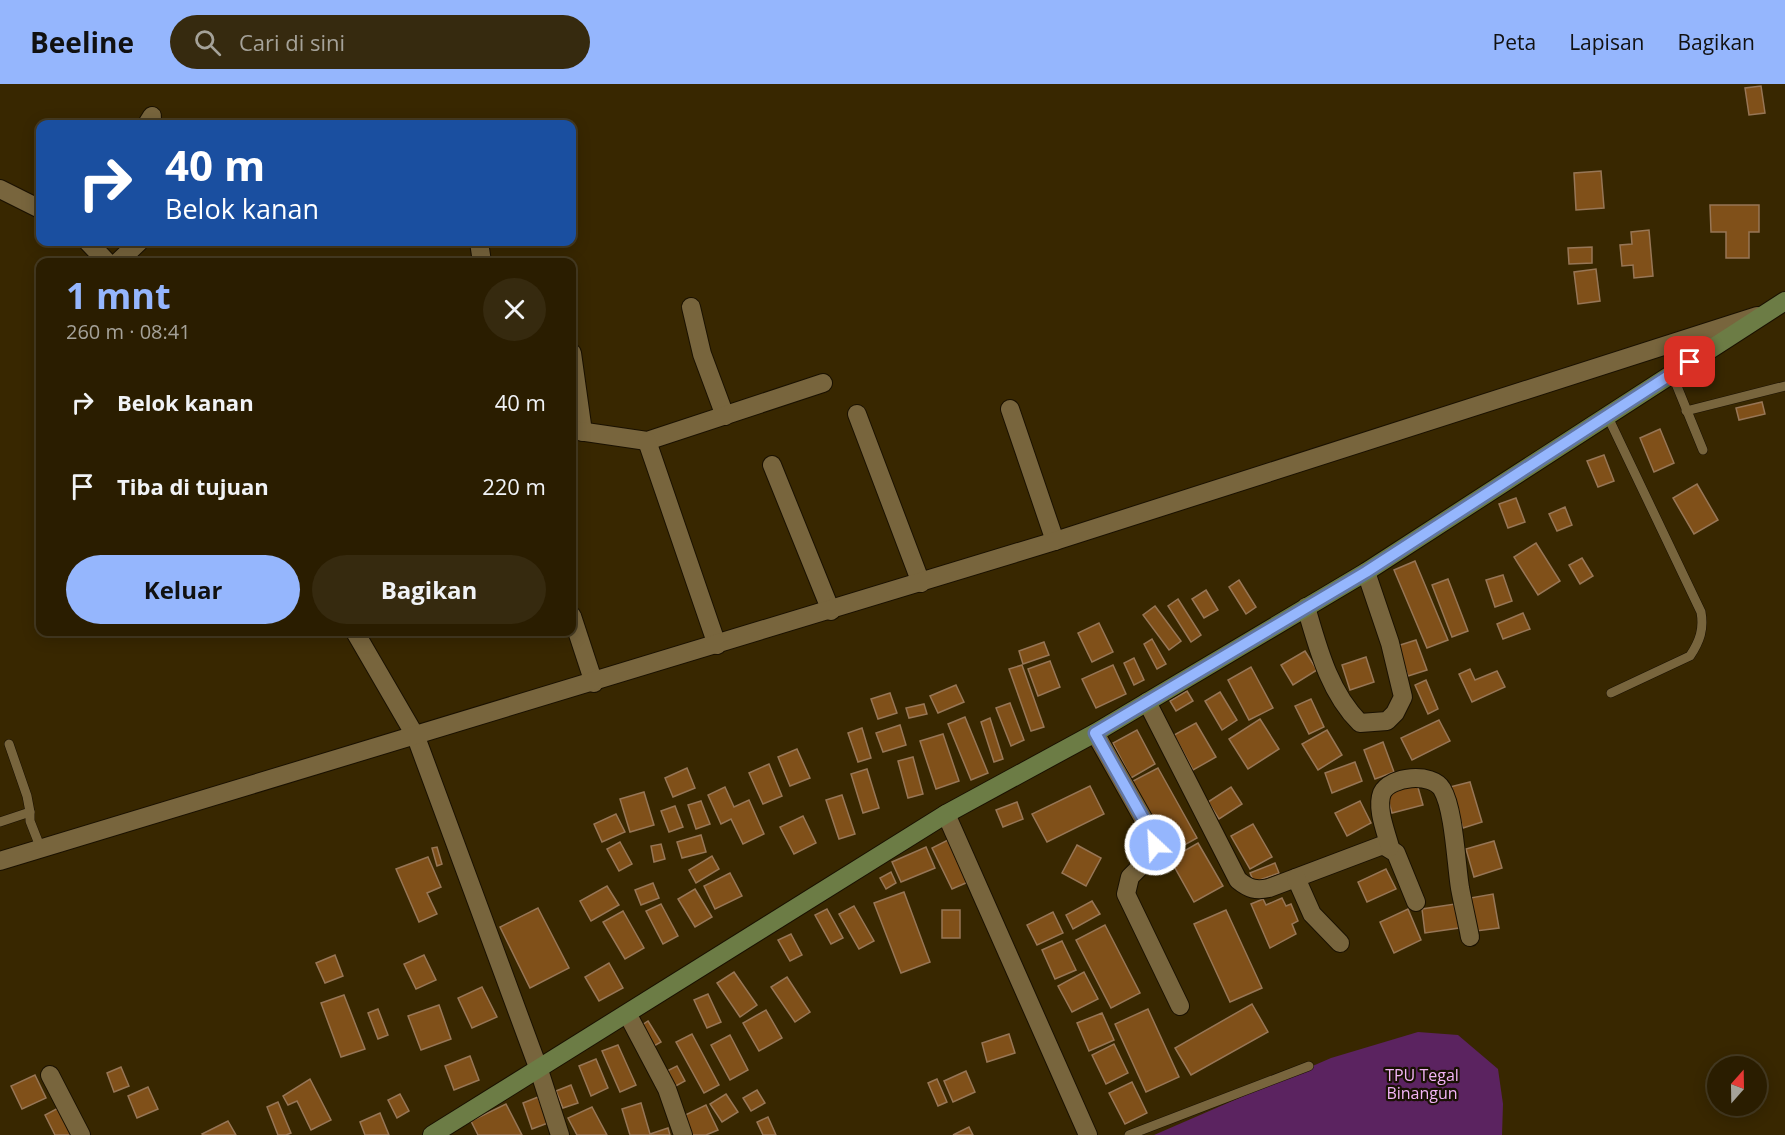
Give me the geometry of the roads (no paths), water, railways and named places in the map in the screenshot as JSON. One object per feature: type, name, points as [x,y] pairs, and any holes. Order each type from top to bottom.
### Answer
[{"type":"street","points":[[0,189],[36,207]]},
{"type":"street","points":[[92,246],[103,258]]},
{"type":"street","points":[[122,258],[135,246]]},
{"type":"street","points":[[432,1135],[628,1015],[946,814],[1095,733],[1366,572],[1785,300]]},
{"type":"street","points":[[691,307],[702,354],[725,416]]},
{"type":"street","points":[[0,861],[40,846],[594,683],[921,583],[1762,314]]},
{"type":"street","points":[[576,415],[577,431],[647,441],[823,383]]},
{"type":"street","points":[[1010,410],[1055,541]]},
{"type":"street","points":[[857,414],[921,583]]},
{"type":"street","points":[[647,441],[717,645]]},
{"type":"street","points":[[772,465],[831,610]]},
{"type":"street","points":[[1306,607],[1316,644],[1338,696],[1360,723],[1387,721],[1395,713],[1403,697],[1390,643],[1366,572]]},
{"type":"street","points":[[576,628],[594,683]]},
{"type":"street","points":[[357,636],[416,736],[539,1070],[560,1135]]},
{"type":"street","points":[[1147,702],[1238,880],[1247,888],[1258,891],[1383,844],[1390,847],[1396,854],[1416,902]]},
{"type":"street","points":[[1095,733],[1153,836],[1154,853],[1130,876],[1126,894],[1180,1006]]},
{"type":"street","points":[[1390,847],[1380,806],[1386,787],[1400,781],[1429,778],[1435,781],[1443,790],[1454,837],[1460,889],[1470,937]]},
{"type":"street","points":[[946,814],[1088,1135]]},
{"type":"street","points":[[1296,878],[1312,914],[1340,943]]},
{"type":"street","points":[[628,1015],[667,1089],[683,1135]]},
{"type":"street","points":[[50,1075],[81,1135]]},
{"type":"lane","points":[[1672,374],[1703,450]]},
{"type":"lane","points":[[1686,411],[1785,386]]},
{"type":"lane","points":[[1607,415],[1701,612],[1704,626],[1690,656],[1611,693]]},
{"type":"lane","points":[[9,744],[27,796],[30,817],[40,846]]},
{"type":"lane","points":[[0,822],[30,817]]},
{"type":"lane","points":[[1129,1135],[1309,1066]]},
{"type":"park label","name":"TPU Tegal Binangun","points":[[1422,1084]]}]
